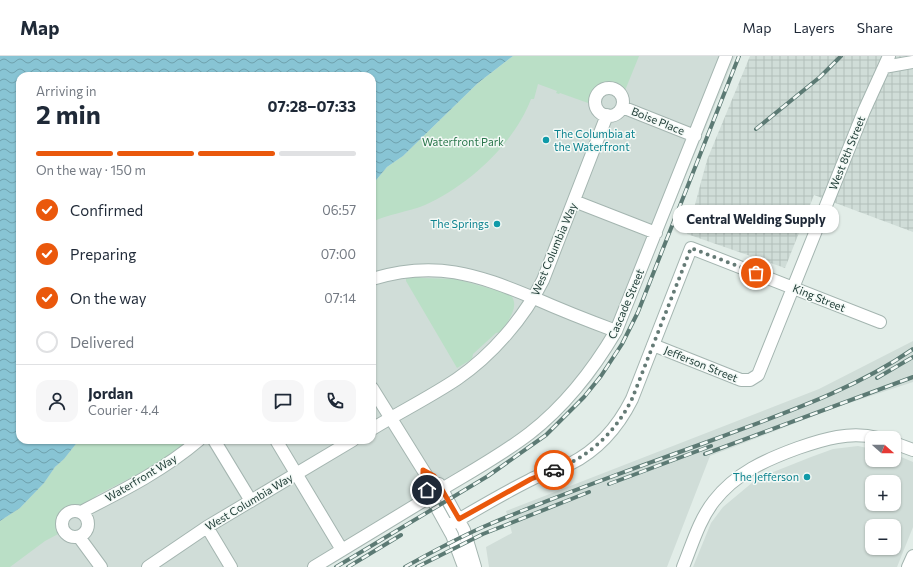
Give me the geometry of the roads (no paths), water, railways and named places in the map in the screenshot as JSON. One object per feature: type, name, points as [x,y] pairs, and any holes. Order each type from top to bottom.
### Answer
[{"type":"street","name":"Cascade Street","points":[[442,489],[509,448],[547,418],[588,374],[616,331],[695,136],[697,125],[726,56]]},
{"type":"street","points":[[886,62],[913,62]]},
{"type":"street","name":"West 8th Street","points":[[750,380],[759,372],[864,111],[886,62]]},
{"type":"street","points":[[610,88],[618,90],[623,98],[622,107],[618,113],[607,115],[600,112],[596,105],[596,97],[602,90],[610,88]]},
{"type":"street","name":"Boise Place","points":[[622,107],[695,136]]},
{"type":"street","name":"West Columbia Way","points":[[376,427],[453,381],[480,360],[503,338],[533,298],[543,280],[607,115]]},
{"type":"street","points":[[574,201],[656,233]]},
{"type":"street","name":"King Street","points":[[653,345],[691,248],[880,322]]},
{"type":"street","points":[[376,278],[394,273],[419,270],[449,271],[492,281],[616,331]]},
{"type":"street","points":[[448,526],[531,479],[583,456],[604,439],[622,417],[632,399],[653,345]]},
{"type":"street","name":"Jefferson Street","points":[[653,345],[741,380],[750,380]]},
{"type":"street","points":[[376,394],[423,470],[434,476],[442,489],[459,519],[470,545],[475,567]]},
{"type":"street","points":[[684,567],[706,512],[727,486],[744,473],[769,459],[829,438],[855,435],[865,436]]},
{"type":"street","name":"Waterfront Way","points":[[81,512],[134,485],[194,444]]},
{"type":"street","points":[[216,444],[251,501]]},
{"type":"street","points":[[279,444],[342,550]]},
{"type":"street","name":"West Columbia Way","points":[[148,567],[207,527],[346,444]]},
{"type":"street","points":[[901,446],[913,450]]},
{"type":"street","points":[[423,470],[423,483],[448,526],[464,567]]},
{"type":"street","points":[[314,567],[431,496]]},
{"type":"street","points":[[77,510],[81,512],[87,518],[88,523],[86,531],[75,537],[66,535],[61,523],[64,515],[68,512],[77,510]]},
{"type":"street","points":[[207,527],[231,567]]},
{"type":"street","points":[[79,536],[101,567]]},
{"type":"street","points":[[908,567],[913,556]]},
{"type":"water","points":[[0,56],[513,56],[478,83],[403,156],[387,167],[376,180],[376,72],[16,72],[16,444],[76,444],[64,459],[55,467],[44,483],[20,508],[0,521]]},
{"type":"railway","points":[[336,567],[488,476],[546,435],[584,397],[601,376],[622,344],[638,312],[739,56]]},
{"type":"railway","points":[[756,129],[820,77],[841,56]]},
{"type":"railway","points":[[405,567],[463,536],[541,503],[818,400],[867,377],[913,349]]},
{"type":"railway","points":[[877,378],[913,357]]},
{"type":"railway","points":[[705,454],[913,377]]},
{"type":"railway","points":[[609,484],[711,446]]},
{"type":"railway","points":[[417,567],[483,534],[589,492]]},
{"type":"railway","points":[[348,567],[401,535]]},
{"type":"place","name":"The Columbia at the Waterfront","points":[[546,140]]},
{"type":"place","name":"The Springs","points":[[497,224]]},
{"type":"place","name":"Central Welding Supply","points":[[756,273]]},
{"type":"place","name":"The Jefferson","points":[[807,477]]},
{"type":"park label","name":"Waterfront Park","points":[[463,142]]}]
